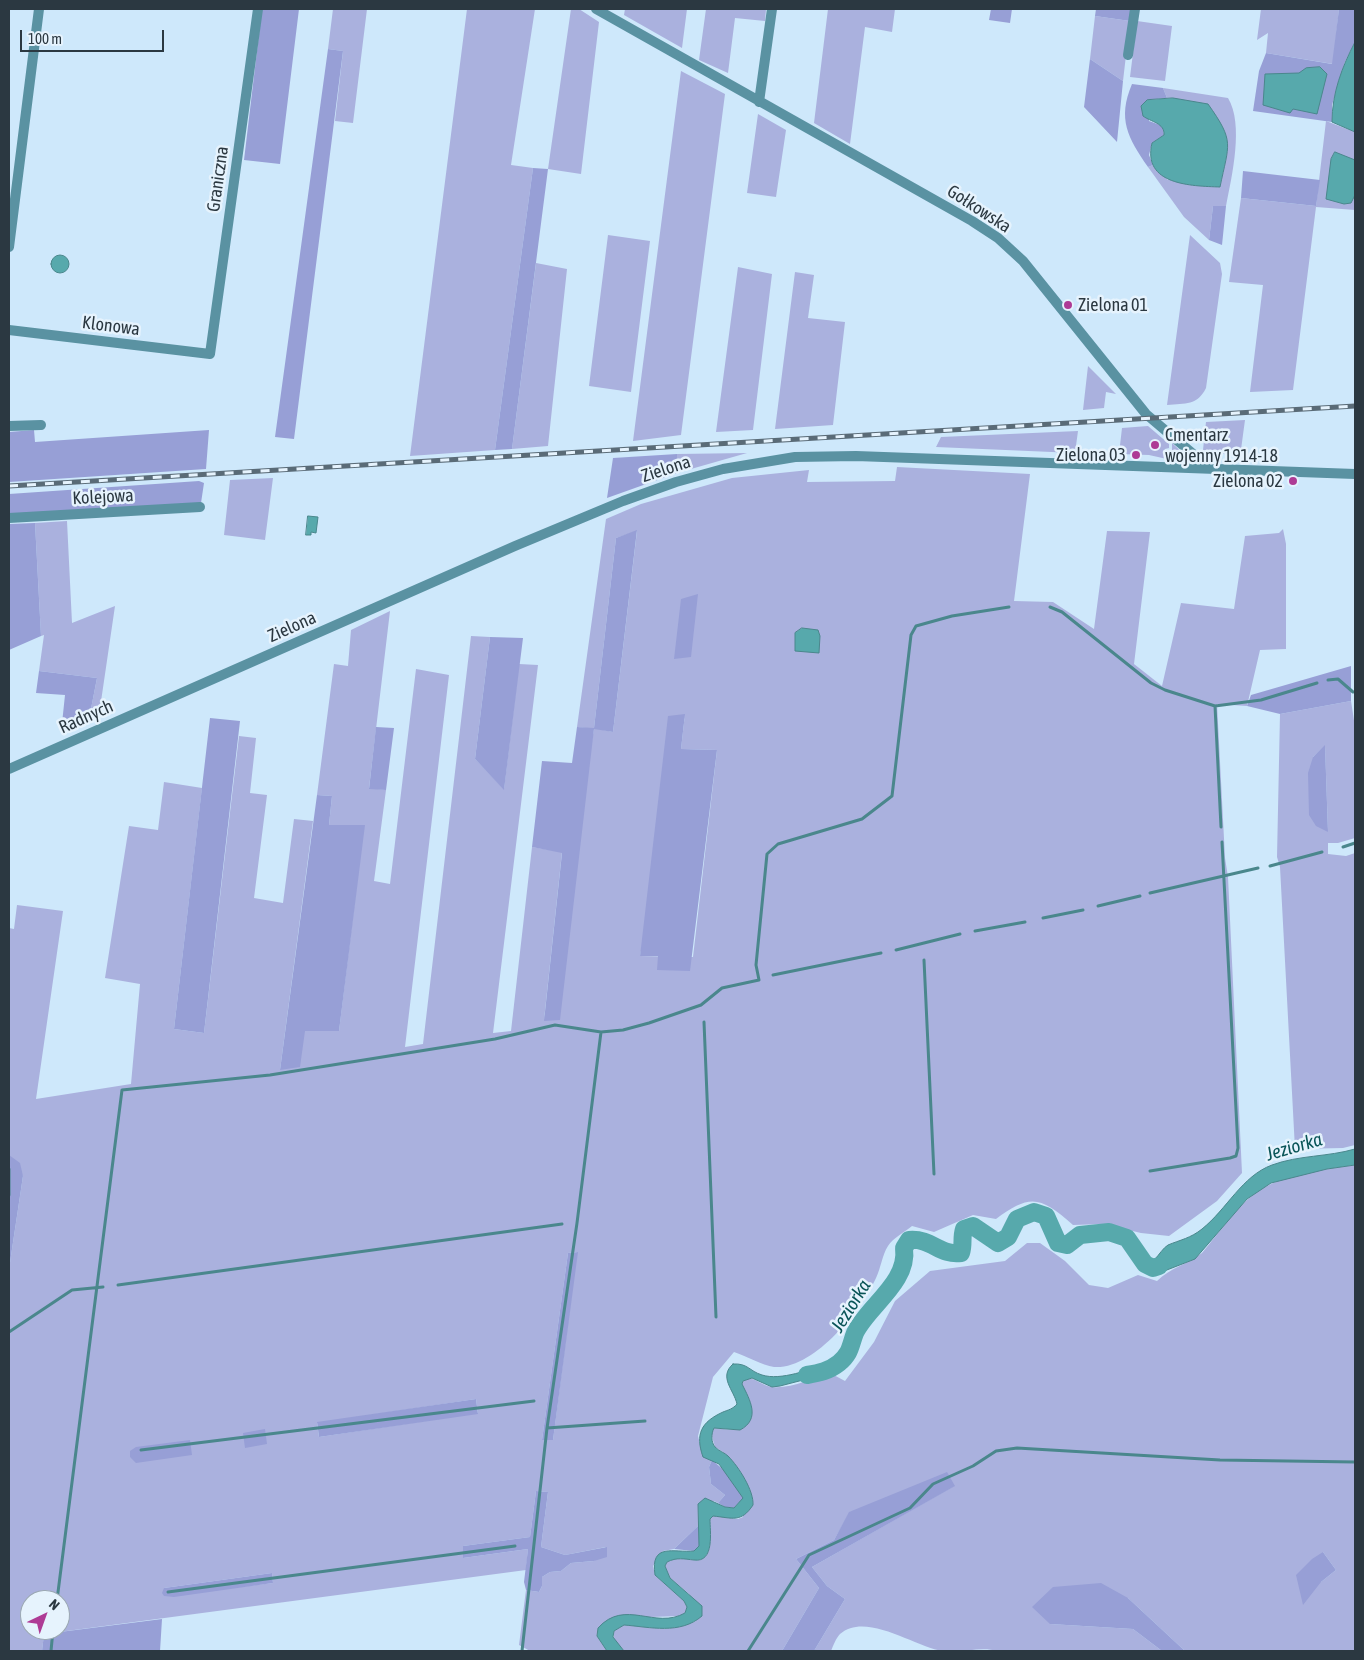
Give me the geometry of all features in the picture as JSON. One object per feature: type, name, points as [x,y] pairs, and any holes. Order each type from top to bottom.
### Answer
[{"type":"street","points":[[9,247],[39,9]]},
{"type":"street","name":"Graniczna","points":[[210,354],[258,9]]},
{"type":"street","name":"Gołkowska","points":[[596,9],[972,220],[998,238],[1023,261],[1146,414],[1192,454],[1205,468]]},
{"type":"street","points":[[759,102],[772,9]]},
{"type":"street","points":[[1128,55],[1135,9]]},
{"type":"street","name":"Klonowa","points":[[9,330],[210,354]]},
{"type":"street","points":[[9,426],[41,425]]},
{"type":"street","name":"Zielona","points":[[178,695],[515,546],[623,501],[676,482],[723,469],[795,457],[856,456],[1205,468]]},
{"type":"street","points":[[1205,468],[1355,474]]},
{"type":"street","name":"Kolejowa","points":[[9,518],[200,507]]},
{"type":"street","name":"Radnych","points":[[9,769],[178,695]]},
{"type":"shaded area","points":[[262,9],[299,9],[280,164],[244,160]]},
{"type":"shaded area","points":[[333,9],[367,9],[353,123],[335,121],[343,51],[328,49]]},
{"type":"shaded area","points":[[467,9],[535,9],[511,165],[533,168],[495,450],[410,456]]},
{"type":"shaded area","points":[[571,9],[579,9],[599,22],[581,174],[548,169]]},
{"type":"shaded area","points":[[625,9],[687,9],[682,48],[624,15]]},
{"type":"shaded area","points":[[706,9],[766,9],[765,21],[735,18],[728,73],[699,60]]},
{"type":"shaded area","points":[[828,9],[895,9],[892,32],[865,27],[850,144],[814,123]]},
{"type":"shaded area","points":[[991,9],[1012,9],[1010,23],[989,20]]},
{"type":"shaded area","points":[[1096,9],[1132,9],[1130,21],[1095,16]]},
{"type":"shaded area","points":[[1261,9],[1339,9],[1333,64],[1266,53],[1268,33],[1257,40]]},
{"type":"shaded area","points":[[1339,9],[1355,9],[1355,42],[1345,62],[1332,105],[1332,122],[1253,111],[1259,71],[1266,53],[1332,64]]},
{"type":"shaded area","points":[[1095,16],[1130,21],[1123,81],[1090,59]]},
{"type":"shaded area","points":[[1137,21],[1172,26],[1165,81],[1130,77]]},
{"type":"shaded area","points":[[1355,42],[1355,132],[1332,122],[1332,111],[1339,80]]},
{"type":"shaded area","points":[[328,49],[343,51],[294,439],[275,437]]},
{"type":"shaded area","points":[[1090,59],[1123,81],[1117,142],[1084,107]]},
{"type":"shaded area","points":[[1320,67],[1327,74],[1317,114],[1293,109],[1290,113],[1263,105],[1265,74],[1299,73],[1306,68]]},
{"type":"shaded area","points":[[681,71],[725,94],[681,435],[633,441]]},
{"type":"shaded area","points":[[1132,84],[1163,88],[1167,98],[1147,100],[1149,121],[1163,126],[1164,135],[1152,143],[1149,155],[1153,165],[1148,167],[1130,137],[1125,118],[1125,108]]},
{"type":"shaded area","points":[[1163,88],[1228,98],[1233,109],[1236,136],[1231,180],[1226,206],[1213,206],[1209,240],[1184,217],[1148,167],[1153,165],[1168,180],[1173,98],[1167,98]]},
{"type":"shaded area","points":[[1173,98],[1208,104],[1223,127],[1228,143],[1220,187],[1183,184],[1161,175],[1154,167],[1151,157],[1152,143],[1164,135],[1164,131],[1160,125],[1143,116],[1141,106],[1147,100]]},
{"type":"shaded area","points":[[758,114],[786,130],[776,197],[747,193]]},
{"type":"shaded area","points":[[1326,121],[1355,132],[1355,210],[1316,207],[1293,390],[1250,392],[1263,285],[1229,282],[1241,198],[1316,206]]},
{"type":"shaded area","points":[[1335,152],[1355,160],[1355,195],[1351,203],[1344,204],[1326,199],[1331,159]]},
{"type":"shaded area","points":[[533,168],[548,169],[512,449],[495,450]]},
{"type":"shaded area","points":[[1243,171],[1320,180],[1316,206],[1241,198]]},
{"type":"shaded area","points":[[1213,206],[1226,206],[1222,245],[1209,240]]},
{"type":"shaded area","points":[[608,235],[650,241],[631,392],[589,386]]},
{"type":"shaded area","points":[[1190,235],[1220,263],[1222,274],[1206,388],[1203,394],[1195,401],[1167,405]]},
{"type":"shaded area","points":[[60,255],[66,258],[69,264],[66,270],[60,273],[54,270],[51,264],[54,258]]},
{"type":"shaded area","points":[[536,263],[567,269],[548,446],[512,449]]},
{"type":"shaded area","points":[[738,267],[772,274],[753,430],[716,432]]},
{"type":"shaded area","points":[[795,272],[814,275],[808,318],[845,322],[833,425],[775,429]]},
{"type":"shaded area","points":[[1088,366],[1116,394],[1106,392],[1104,408],[1083,410]]},
{"type":"shaded area","points":[[1245,420],[1240,457],[1203,450],[1206,422]]},
{"type":"shaded area","points":[[1148,426],[1169,444],[1169,448],[1165,449],[1164,452],[1169,452],[1167,459],[1149,455],[1119,454],[1122,428]]},
{"type":"shaded area","points":[[34,430],[35,442],[209,430],[206,469],[9,482],[9,432]]},
{"type":"shaded area","points":[[1078,431],[1075,453],[936,447],[941,437]]},
{"type":"shaded area","points":[[1172,443],[1186,456],[1185,463],[1172,463]]},
{"type":"shaded area","points":[[747,453],[677,473],[677,454]]},
{"type":"shaded area","points":[[677,454],[677,473],[607,498],[613,458]]},
{"type":"shaded area","points":[[897,467],[1030,474],[1014,601],[1053,602],[1094,629],[1107,531],[1150,532],[1134,664],[1162,686],[1181,603],[1234,609],[1245,536],[1279,533],[1283,529],[1286,544],[1286,649],[1260,650],[1247,706],[1217,704],[1225,858],[1228,877],[1242,1173],[1217,1201],[1169,1236],[1141,1233],[1104,1224],[1073,1225],[1044,1204],[1036,1202],[1018,1205],[996,1219],[973,1215],[934,1232],[912,1226],[890,1243],[869,1291],[848,1321],[820,1349],[805,1359],[789,1365],[774,1367],[734,1352],[713,1377],[698,1436],[703,1456],[712,1460],[709,1467],[711,1484],[725,1495],[718,1503],[714,1501],[698,1504],[699,1525],[674,1549],[663,1551],[653,1566],[655,1575],[684,1601],[687,1607],[685,1613],[680,1616],[651,1617],[598,1628],[597,1636],[607,1651],[530,1651],[519,1645],[526,1590],[539,1592],[542,1586],[542,1577],[550,1572],[561,1571],[571,1563],[594,1561],[606,1547],[565,1555],[541,1547],[548,1492],[536,1491],[530,1537],[463,1546],[463,1558],[528,1549],[526,1570],[70,1631],[70,1590],[20,1590],[20,1640],[43,1640],[42,1651],[9,1651],[9,1269],[23,1176],[9,1155],[9,928],[14,929],[17,905],[63,911],[36,1099],[131,1084],[140,984],[105,978],[129,826],[158,830],[164,782],[202,788],[174,1029],[204,1033],[239,736],[256,738],[250,793],[267,795],[254,898],[283,903],[294,819],[313,821],[280,1070],[304,1031],[339,1031],[364,825],[329,825],[332,796],[317,795],[334,664],[348,666],[351,630],[390,611],[369,788],[386,790],[374,881],[390,884],[416,669],[449,675],[405,1047],[423,1044],[471,636],[490,637],[475,759],[504,789],[519,664],[538,665],[493,1033],[511,1031],[532,847],[562,852],[544,1020],[594,729],[577,727],[606,519],[641,504],[732,478],[809,470],[807,482],[895,481]],"holes":[[[637,531],[613,732],[594,728],[616,538]],[[685,714],[681,749],[717,750],[693,957],[640,956]],[[577,1252],[553,1440],[542,1440],[568,1253]],[[476,1399],[478,1413],[319,1437],[317,1423]],[[272,1573],[273,1583],[164,1596],[164,1588]]]},
{"type":"shaded area","points":[[273,478],[265,540],[224,535],[230,480]]},
{"type":"shaded area","points":[[199,481],[204,483],[201,503],[9,514],[9,494]]},
{"type":"shaded area","points":[[308,516],[318,517],[316,533],[311,532],[311,535],[306,535]]},
{"type":"shaded area","points":[[67,521],[72,623],[115,606],[99,715],[89,719],[97,678],[39,671],[44,635],[41,636],[35,523]]},
{"type":"shaded area","points":[[35,523],[41,636],[9,650],[9,524]]},
{"type":"shaded area","points":[[637,530],[613,732],[594,729],[560,1020],[544,1021],[562,853],[532,847],[542,761],[572,763],[577,727],[594,728],[616,538]]},
{"type":"shaded area","points":[[698,594],[691,657],[674,659],[681,599]]},
{"type":"shaded area","points":[[802,628],[818,630],[820,636],[819,653],[795,651],[795,633]]},
{"type":"shaded area","points":[[490,637],[523,638],[504,790],[475,759]]},
{"type":"shaded area","points":[[1351,666],[1351,701],[1280,714],[1247,706],[1251,695]]},
{"type":"shaded area","points":[[39,671],[97,678],[89,719],[61,733],[65,695],[36,693]]},
{"type":"shaded area","points":[[1351,701],[1355,727],[1355,838],[1338,843],[1328,843],[1328,854],[1346,856],[1355,853],[1355,1145],[1343,1148],[1295,1149],[1280,867],[1277,857],[1280,714]],"holes":[[[1325,746],[1328,832],[1313,757]]]},
{"type":"shaded area","points":[[685,714],[681,749],[717,750],[690,971],[657,970],[658,956],[640,956],[668,716]]},
{"type":"shaded area","points":[[210,718],[240,721],[204,1033],[174,1029]]},
{"type":"shaded area","points":[[376,727],[394,728],[386,790],[369,789]]},
{"type":"shaded area","points":[[1325,745],[1328,832],[1316,826],[1309,815],[1308,773],[1313,757]]},
{"type":"shaded area","points":[[317,795],[332,796],[329,825],[365,825],[339,1031],[305,1031],[300,1067],[280,1070]]},
{"type":"shaded area","points":[[1355,1149],[1355,1165],[1327,1169],[1271,1183],[1247,1199],[1195,1259],[1154,1275],[1146,1272],[1135,1261],[1144,1254],[1150,1260],[1155,1259],[1168,1245],[1198,1232],[1211,1221],[1243,1185],[1261,1170],[1293,1159]]},
{"type":"shaded area","points":[[9,1155],[20,1163],[23,1176],[9,1269]]},
{"type":"shaded area","points":[[1355,1165],[1355,1651],[1185,1651],[1128,1598],[1050,1624],[1133,1629],[1162,1651],[997,1651],[984,1649],[950,1652],[932,1648],[891,1632],[863,1626],[851,1628],[840,1634],[831,1651],[814,1651],[845,1599],[827,1586],[812,1567],[954,1486],[850,1512],[834,1540],[796,1559],[819,1588],[782,1651],[624,1651],[614,1641],[614,1631],[624,1625],[666,1629],[696,1621],[689,1594],[670,1578],[665,1566],[667,1562],[674,1559],[701,1560],[705,1557],[710,1545],[710,1519],[713,1515],[738,1519],[743,1517],[723,1452],[715,1447],[711,1433],[713,1428],[734,1430],[741,1384],[746,1378],[772,1387],[794,1385],[830,1373],[845,1381],[874,1342],[895,1301],[930,1271],[1005,1261],[1027,1243],[1040,1243],[1065,1261],[1089,1285],[1108,1288],[1138,1275],[1157,1281],[1202,1253],[1235,1212],[1258,1191],[1284,1179],[1312,1171]],"holes":[[[1323,1552],[1336,1570],[1321,1582]]]},
{"type":"shaded area","points":[[578,1252],[553,1440],[542,1440],[568,1253]]},
{"type":"shaded area","points":[[733,1364],[745,1366],[762,1375],[778,1377],[828,1364],[830,1373],[772,1387],[752,1378],[743,1381],[742,1384],[752,1409],[750,1420],[740,1430],[714,1428],[712,1438],[715,1447],[728,1456],[737,1466],[751,1493],[753,1505],[749,1511],[740,1517],[713,1516],[710,1519],[710,1545],[705,1557],[701,1560],[674,1559],[667,1562],[665,1566],[670,1578],[702,1606],[702,1616],[684,1626],[675,1628],[624,1625],[614,1631],[613,1637],[624,1651],[607,1651],[597,1636],[598,1628],[608,1619],[619,1615],[663,1618],[685,1613],[687,1607],[684,1601],[655,1575],[654,1565],[656,1558],[665,1551],[694,1551],[699,1546],[698,1504],[705,1498],[725,1507],[734,1508],[743,1498],[719,1464],[703,1457],[700,1442],[702,1430],[709,1420],[737,1404],[727,1379],[729,1369]]},
{"type":"shaded area","points":[[476,1399],[478,1414],[319,1437],[317,1422]]},
{"type":"shaded area","points":[[265,1429],[267,1444],[245,1448],[243,1433]]},
{"type":"shaded area","points":[[190,1440],[192,1455],[136,1463],[130,1457],[130,1451],[136,1447]]},
{"type":"shaded area","points":[[712,1460],[725,1471],[743,1498],[734,1508],[725,1507],[718,1503],[725,1495],[711,1484],[709,1467]]},
{"type":"shaded area","points":[[947,1472],[955,1486],[812,1567],[827,1586],[845,1599],[814,1651],[782,1651],[819,1588],[796,1559],[834,1540],[849,1512]]},
{"type":"shaded area","points":[[536,1491],[548,1492],[541,1547],[565,1555],[607,1547],[607,1557],[594,1561],[571,1563],[561,1571],[550,1572],[542,1577],[542,1586],[539,1592],[526,1590],[524,1582],[528,1549],[463,1558],[463,1546],[530,1537]]},
{"type":"shaded area","points":[[699,1525],[699,1546],[694,1551],[674,1549]]},
{"type":"shaded area","points":[[1323,1552],[1336,1570],[1321,1582],[1303,1605],[1296,1575],[1312,1559]]},
{"type":"shaded area","points":[[272,1573],[273,1583],[174,1597],[164,1596],[162,1593],[164,1588]]},
{"type":"shaded area","points":[[1101,1583],[1128,1598],[1185,1651],[1162,1651],[1133,1629],[1050,1624],[1032,1607],[1053,1587]]},
{"type":"shaded area","points":[[162,1619],[160,1651],[42,1651],[43,1640],[70,1640],[70,1631]]},
{"type":"waterway","points":[[645,1421],[547,1428],[577,1223],[601,1032],[623,1030],[649,1023],[701,1005],[722,988],[759,980],[756,965],[767,854],[778,844],[862,819],[892,796],[911,635],[916,626],[952,616],[1009,607]]},
{"type":"waterway","points":[[1050,607],[1062,612],[1151,683],[1165,690],[1215,706],[1221,827]]},
{"type":"waterway","points":[[1328,680],[1338,679],[1353,692]]},
{"type":"waterway","points":[[1215,706],[1261,700],[1317,683]]},
{"type":"waterway","points":[[1150,1171],[1230,1158],[1236,1156],[1238,1148],[1222,842]]},
{"type":"waterway","points":[[1343,847],[1355,843]]},
{"type":"waterway","points":[[1270,866],[1322,852]]},
{"type":"waterway","points":[[1150,893],[1258,868]]},
{"type":"waterway","points":[[1098,906],[1140,896]]},
{"type":"waterway","points":[[1043,918],[1083,910]]},
{"type":"waterway","points":[[975,931],[1025,922]]},
{"type":"waterway","points":[[896,950],[960,934]]},
{"type":"waterway","points":[[773,975],[881,953]]},
{"type":"waterway","points":[[924,960],[934,1174]]},
{"type":"waterway","points":[[704,1022],[716,1317]]},
{"type":"waterway","points":[[58,1590],[122,1090],[270,1075],[495,1039],[555,1025],[601,1032]]},
{"type":"waterway","points":[[9,1169],[9,1195]]},
{"type":"waterway","name":"Jeziorka","points":[[807,1375],[831,1368],[846,1356],[861,1323],[894,1283],[900,1272],[904,1260],[904,1248],[909,1240],[924,1242],[947,1252],[961,1253],[964,1229],[973,1226],[998,1243],[1008,1237],[1017,1219],[1034,1212],[1046,1216],[1058,1243],[1067,1245],[1080,1235],[1109,1232],[1127,1238],[1145,1264],[1153,1268],[1159,1266]]},
{"type":"waterway","points":[[118,1285],[562,1224]]},
{"type":"waterway","points":[[9,1332],[72,1290],[103,1287]]},
{"type":"waterway","points":[[141,1450],[534,1401]]},
{"type":"waterway","points":[[522,1651],[547,1428]]},
{"type":"waterway","points":[[748,1651],[809,1555],[910,1508],[933,1484],[973,1466],[996,1451],[1017,1448],[1220,1460],[1355,1462]]},
{"type":"waterway","points":[[168,1592],[515,1546]]},
{"type":"waterway","points":[[51,1651],[52,1640]]},
{"type":"railway","points":[[9,486],[1355,406]]},
{"type":"place","name":"Zielona 01","points":[[1068,305]]},
{"type":"place","name":"Cmentarz wojenny 1914-18","points":[[1155,445]]},
{"type":"place","name":"Zielona 03","points":[[1136,455]]},
{"type":"place","name":"Zielona 02","points":[[1293,481]]}]
